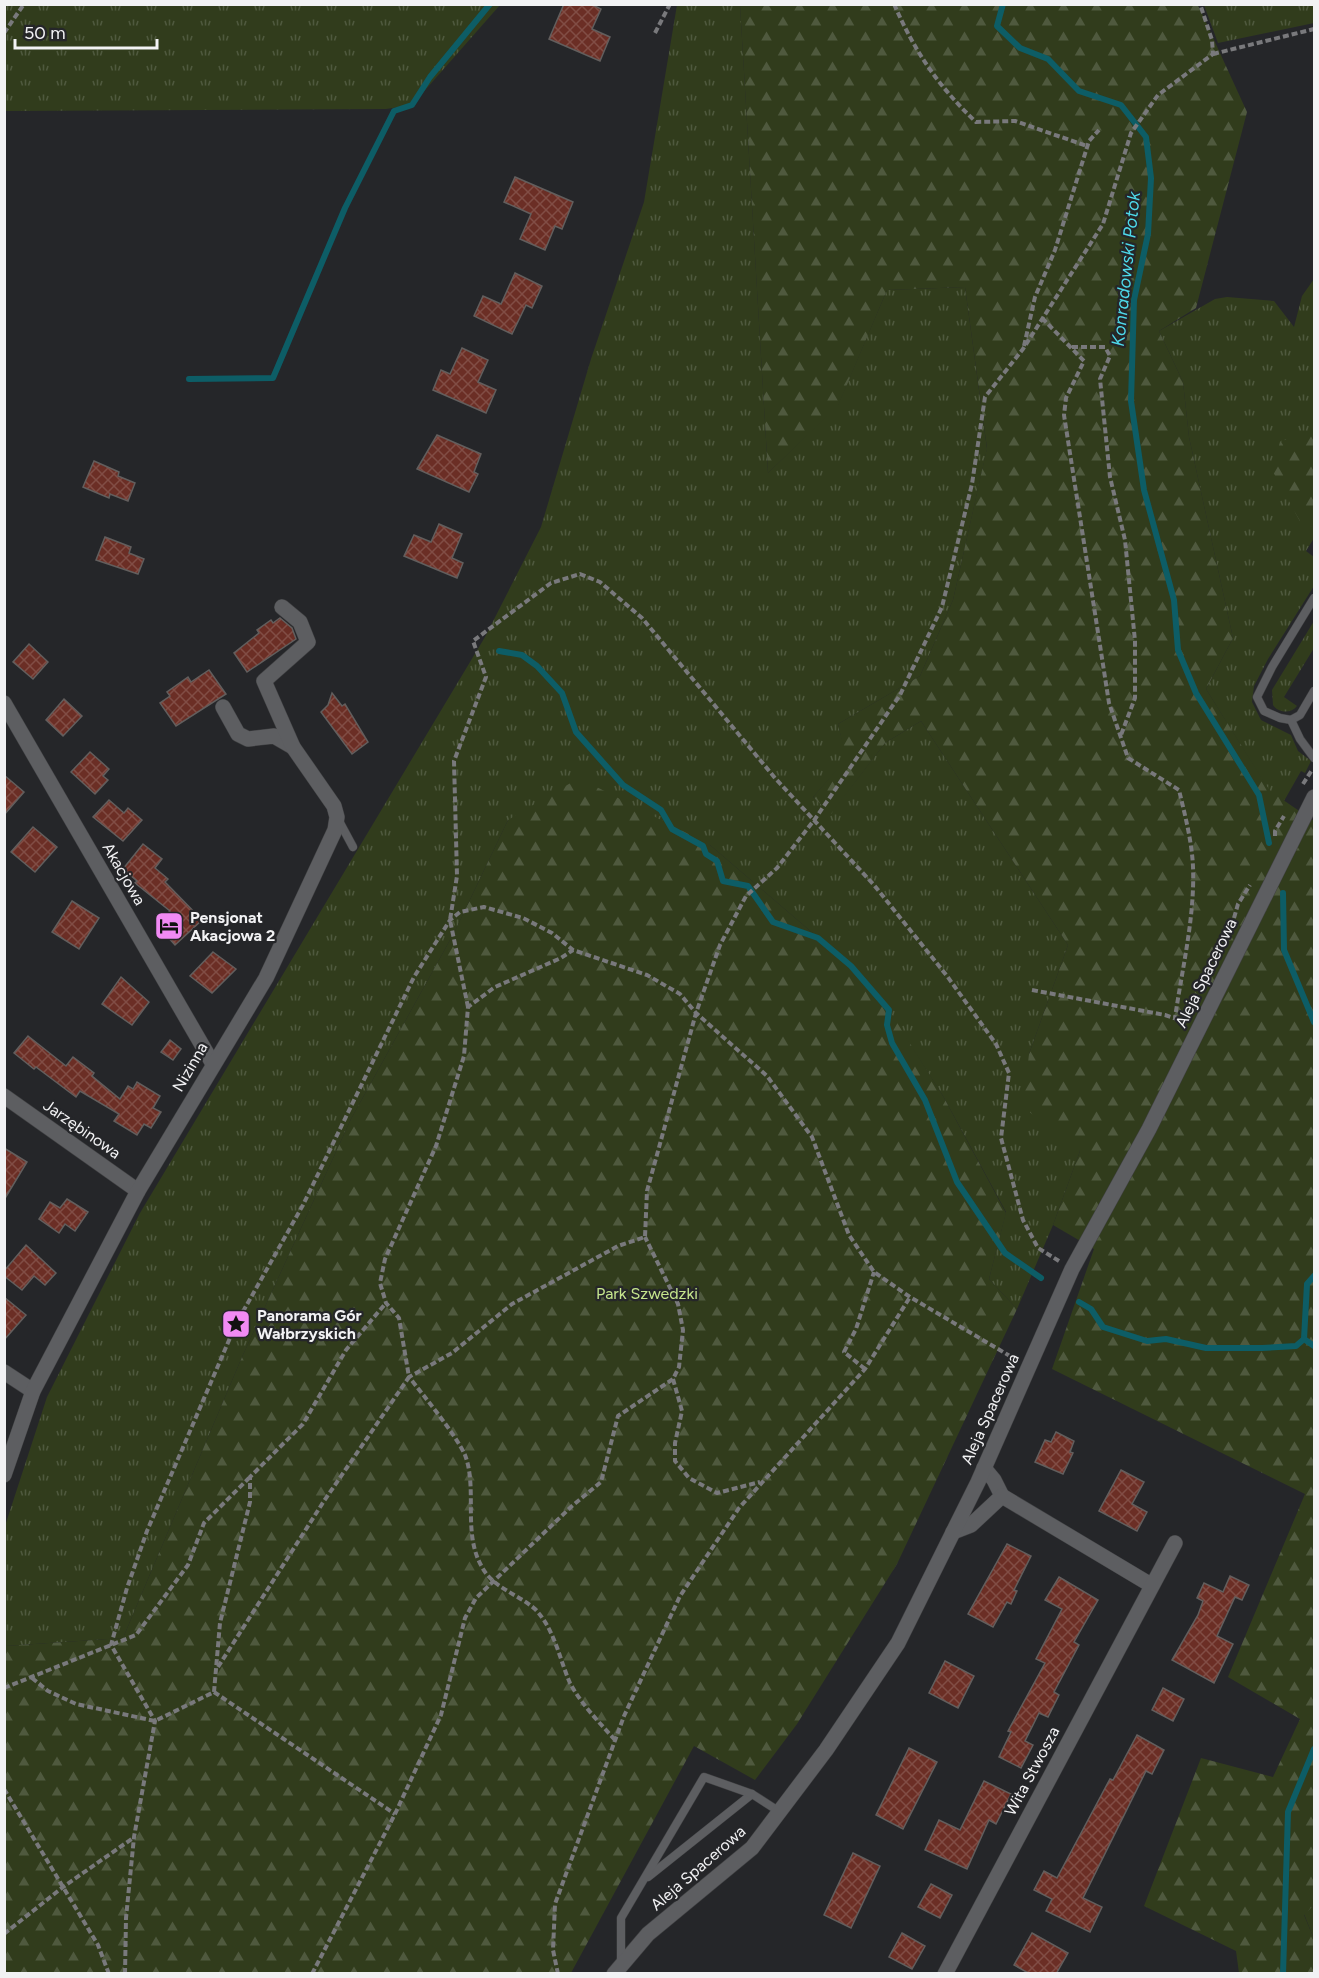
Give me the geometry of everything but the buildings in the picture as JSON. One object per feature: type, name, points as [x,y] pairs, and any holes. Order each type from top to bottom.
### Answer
[{"type":"street","points":[[282,607],[300,622],[308,642],[264,681],[293,747],[334,806],[337,817]]},
{"type":"street","name":"Akacjowa","points":[[4,702],[213,1064]]},
{"type":"street","points":[[223,707],[238,734],[248,739],[274,736],[293,747]]},
{"type":"street","name":"Aleja Spacerowa","points":[[618,1970],[648,1935],[752,1848],[782,1812],[898,1643],[984,1468],[1022,1364],[1066,1265],[1149,1129],[1314,798]]},
{"type":"street","name":"Nizinna","points":[[4,1475],[33,1391],[138,1191],[266,978],[335,830],[337,817]]},
{"type":"street","name":"Jarzębinowa","points":[[4,1096],[138,1191]]},
{"type":"street","points":[[4,1372],[33,1391]]},
{"type":"street","points":[[984,1468],[994,1480],[1002,1496],[1151,1584]]},
{"type":"street","points":[[953,1532],[972,1525],[1002,1496]]},
{"type":"street","name":"Wita Stwosza","points":[[945,1974],[1151,1584],[1175,1543]]},
{"type":"lane","points":[[1314,598],[1272,666],[1257,697],[1264,711],[1291,720],[1300,715],[1314,691]]},
{"type":"lane","points":[[1291,720],[1300,739],[1314,758]]},
{"type":"lane","points":[[337,817],[353,847]]},
{"type":"lane","points":[[618,1970],[621,1918],[704,1777],[752,1794],[782,1812]]},
{"type":"lane","points":[[643,1881],[752,1794]]},
{"type":"path","points":[[4,33],[24,4]]},
{"type":"path","points":[[655,33],[670,4]]},
{"type":"path","points":[[894,4],[908,36],[945,92],[976,122],[1015,121],[1087,146]]},
{"type":"path","points":[[1200,4],[1212,40],[1213,54]]},
{"type":"path","points":[[312,1974],[395,1814],[441,1715],[465,1618],[476,1598],[495,1583],[572,1506],[601,1482],[618,1416],[673,1378],[679,1367],[683,1330],[678,1304],[645,1237],[647,1191],[696,1013],[720,945],[746,896],[777,868],[815,819],[900,695],[942,607],[972,484],[986,397],[1023,349],[1103,224],[1131,133],[1158,95],[1213,54],[1314,29]]},
{"type":"path","points":[[1023,349],[1035,297],[1055,250],[1087,146],[1099,130]]},
{"type":"path","points":[[4,209],[4,255]]},
{"type":"path","points":[[1042,318],[1084,361],[1066,398],[1064,416],[1109,703],[1128,758],[1179,790],[1187,822],[1193,867],[1190,917],[1175,1018]]},
{"type":"path","points":[[1071,347],[1105,347],[1110,356],[1100,379],[1110,477],[1125,540],[1135,641],[1134,698],[1120,736]]},
{"type":"path","points":[[615,1740],[588,1710],[570,1683],[555,1639],[535,1610],[495,1583],[482,1567],[470,1530],[471,1504],[465,1456],[409,1377],[399,1318],[386,1303],[380,1283],[385,1259],[436,1146],[464,1056],[468,1007],[450,920],[457,876],[454,761],[486,678],[473,641],[551,583],[580,574],[600,582],[642,618],[775,778],[874,885],[947,976],[996,1044],[1009,1072],[1001,1138],[1023,1220],[1038,1248],[1066,1265]]},
{"type":"path","points":[[1302,785],[1314,765]]},
{"type":"path","points":[[1275,845],[1275,831],[1286,812]]},
{"type":"path","points":[[1233,923],[1238,904],[1254,880]]},
{"type":"path","points":[[125,1974],[126,1918],[134,1837],[155,1721],[111,1645],[127,1588],[147,1531],[236,1323],[303,1205],[414,977],[450,920],[460,912],[475,908],[501,910],[552,933],[573,950],[647,975],[680,994],[696,1013],[767,1076],[812,1137],[849,1235],[874,1272],[910,1297],[1022,1364]]},
{"type":"path","points":[[468,1007],[495,987],[561,958],[573,950]]},
{"type":"path","points":[[1032,990],[1183,1021]]},
{"type":"path","points":[[1178,1031],[1187,1014]]},
{"type":"path","points":[[218,1667],[324,1502],[409,1377],[452,1353],[512,1304],[618,1246],[645,1237]]},
{"type":"path","points":[[1063,1256],[1066,1265]]},
{"type":"path","points":[[1055,1271],[1066,1265]]},
{"type":"path","points":[[865,1369],[844,1352],[856,1329],[874,1272]]},
{"type":"path","points":[[558,1974],[553,1950],[555,1904],[615,1740],[680,1596],[739,1508],[865,1369],[910,1297]]},
{"type":"path","points":[[4,1688],[136,1635],[189,1565],[204,1523],[303,1424],[346,1350],[386,1303]]},
{"type":"path","points":[[1018,1352],[1022,1364]]},
{"type":"path","points":[[1010,1370],[1022,1364]]},
{"type":"path","points":[[673,1378],[682,1411],[675,1443],[675,1461],[689,1478],[717,1493],[762,1482]]},
{"type":"path","points":[[214,1692],[218,1667],[220,1623],[250,1502],[250,1477]]},
{"type":"path","points":[[32,1678],[48,1691],[76,1704],[155,1721],[214,1692]]},
{"type":"path","points":[[214,1692],[395,1814]]},
{"type":"path","points":[[4,1789],[99,1945],[109,1974]]},
{"type":"path","points":[[4,1934],[63,1887],[134,1837]]},
{"type":"green space","points":[[4,5],[500,5],[412,105],[386,109],[5,111]]},
{"type":"green space","points":[[677,5],[740,5],[768,473],[838,405],[887,290],[965,287],[987,449],[953,600],[920,676],[838,724],[847,759],[813,797],[831,813],[885,743],[921,721],[1068,945],[1029,1054],[1080,1151],[1053,1225],[1017,1309],[989,1279],[1006,1212],[943,1096],[888,1010],[851,966],[710,845],[508,820],[455,931],[351,1119],[242,1357],[123,1638],[5,1646],[5,1526],[47,1397],[140,1213],[485,637],[541,527],[591,359],[644,202]]},
{"type":"green space","points":[[740,5],[1198,5],[1247,112],[1196,308],[1159,331],[1183,382],[1189,437],[1233,638],[1206,689],[1270,791],[1314,821],[1314,1905],[1304,1915],[1314,1939],[1314,1973],[1239,1973],[1236,1951],[1144,1906],[1201,1758],[1273,1777],[1300,1719],[1228,1677],[1305,1494],[1052,1369],[1094,1249],[1053,1225],[1080,1151],[1023,1107],[1029,1054],[1068,945],[921,721],[885,743],[831,814],[813,797],[846,759],[838,724],[920,676],[953,600],[987,448],[965,287],[887,290],[838,406],[768,473]]},
{"type":"green space","points":[[1204,5],[1314,5],[1314,23],[1218,43]]},
{"type":"green space","points":[[1314,279],[1314,538],[1306,551],[1314,557],[1314,586],[1268,659],[1254,686],[1252,702],[1261,720],[1291,735],[1298,751],[1311,761],[1305,773],[1301,771],[1284,801],[1270,792],[1206,689],[1233,638],[1189,437],[1183,382],[1159,331],[1215,299],[1227,297],[1274,301],[1294,327],[1302,296]]},
{"type":"green space","points":[[1314,434],[1314,527],[1302,525],[1272,470],[1280,442],[1297,435]]},
{"type":"green space","points":[[1314,621],[1314,648],[1284,697],[1297,706],[1288,711],[1281,711],[1273,705],[1272,690]]},
{"type":"green space","name":"Park Szwedzki","points":[[579,778],[710,845],[851,966],[889,1010],[943,1096],[1006,1213],[989,1279],[1017,1309],[897,1564],[797,1724],[755,1780],[694,1746],[571,1973],[5,1973],[5,1646],[123,1638],[242,1357],[351,1119],[455,931],[508,820]]},
{"type":"green space","points":[[1314,1905],[1314,1939],[1304,1914]]},
{"type":"waterway","points":[[189,379],[273,378],[345,208],[394,111],[412,105],[430,77],[490,4]]},
{"type":"waterway","name":"Konradowski Potok","points":[[1003,4],[997,26],[1020,48],[1048,59],[1079,91],[1121,105],[1146,137],[1151,178],[1148,234],[1134,300],[1131,401],[1144,490],[1174,600],[1178,650],[1196,693],[1259,795],[1269,843]]},
{"type":"waterway","points":[[499,651],[522,655],[537,666],[562,693],[576,732],[623,785],[661,810],[672,829],[703,846],[706,854],[717,861],[723,881],[748,886],[773,922],[818,938],[851,966],[889,1010],[887,1025],[892,1043],[925,1100],[957,1182],[1005,1253],[1041,1278]]},
{"type":"waterway","name":"Konradowski Potok","points":[[1283,893],[1284,950],[1314,1022]]},
{"type":"waterway","name":"Konradowski Potok","points":[[1314,1276],[1307,1284],[1304,1339],[1314,1346]]},
{"type":"waterway","points":[[1079,1302],[1091,1309],[1103,1327],[1147,1341],[1166,1339],[1206,1348],[1262,1348],[1296,1346],[1304,1339]]},
{"type":"waterway","name":"Konradowski Potok","points":[[1283,1974],[1288,1812],[1314,1749]]},
{"type":"place","name":"Pensjonat Akacjowa 2","points":[[169,926]]},
{"type":"place","name":"Panorama Gór Wałbrzyskich","points":[[236,1324]]}]
